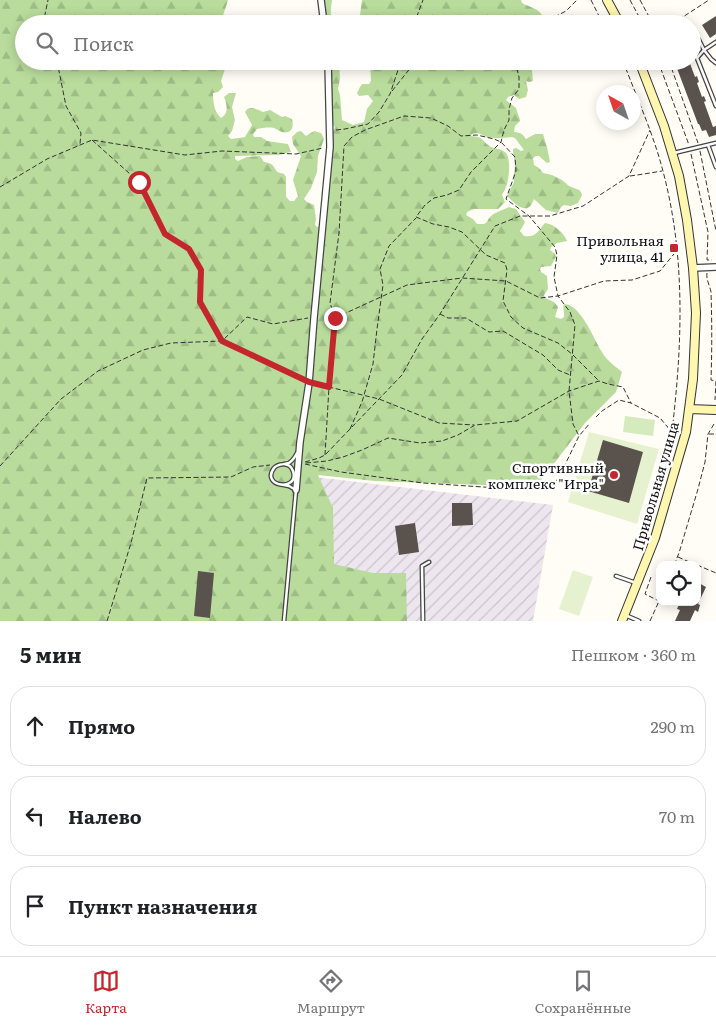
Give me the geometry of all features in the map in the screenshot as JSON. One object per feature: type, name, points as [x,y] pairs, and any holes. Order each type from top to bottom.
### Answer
[{"type":"main road","points":[[607,0],[615,15]]},
{"type":"main road","name":"Привольная улица","points":[[623,618],[655,538],[686,432],[693,379],[696,313],[693,268],[679,176],[664,126],[642,70]]},
{"type":"main road","points":[[689,409],[716,410]]},
{"type":"street","points":[[321,0],[323,15]]},
{"type":"street","points":[[296,490],[300,442],[309,382],[330,147],[328,70]]},
{"type":"street","points":[[693,268],[716,267]]},
{"type":"lane","points":[[701,53],[716,42]]},
{"type":"lane","points":[[701,44],[716,63]]},
{"type":"lane","points":[[701,68],[716,106]]},
{"type":"lane","points":[[672,153],[716,144]]},
{"type":"lane","points":[[708,145],[716,167]]},
{"type":"lane","points":[[284,621],[296,490],[289,486],[277,484],[273,481],[272,474],[275,467],[289,463],[294,458],[300,442]]},
{"type":"lane","points":[[284,464],[291,467],[294,475],[292,480],[284,485]]},
{"type":"lane","points":[[423,621],[422,566],[429,562]]},
{"type":"lane","points":[[616,576],[637,583]]},
{"type":"lane","points":[[623,618],[639,621]]},
{"type":"path","points":[[46,15],[48,0]]},
{"type":"path","points":[[417,15],[423,0]]},
{"type":"path","points":[[558,15],[566,11],[577,0]]},
{"type":"path","points":[[591,0],[599,15]]},
{"type":"path","points":[[630,0],[638,15]]},
{"type":"path","points":[[640,0],[648,15]]},
{"type":"path","points":[[686,15],[709,0]]},
{"type":"path","points":[[59,70],[66,106],[81,133],[80,145]]},
{"type":"path","points":[[390,94],[398,70]]},
{"type":"path","points":[[330,131],[368,124],[379,112],[409,70]]},
{"type":"path","points":[[349,430],[364,395],[374,364],[383,285],[380,269],[389,246],[434,198],[459,190],[471,172],[501,142],[509,120],[512,98],[518,89],[517,70]]},
{"type":"path","points":[[596,417],[619,400],[631,403],[660,418],[672,431],[678,378],[681,324],[680,269],[672,210],[650,130],[627,70]]},
{"type":"path","points":[[661,70],[690,149],[708,232],[707,260]]},
{"type":"path","points":[[325,455],[335,318],[330,303],[339,233],[344,146],[352,137],[365,130],[404,116],[431,118],[448,126],[461,136],[477,135],[494,139],[501,142],[515,157],[516,171],[506,199],[528,216],[556,247],[557,255],[554,277],[558,296],[570,312],[575,325],[569,391],[573,424],[579,436]]},
{"type":"path","points":[[629,176],[650,130]]},
{"type":"path","points":[[92,140],[139,182],[165,234],[189,249],[201,270],[200,302],[222,341]]},
{"type":"path","points":[[0,187],[47,159],[92,140],[185,155],[222,151],[296,154],[330,147]]},
{"type":"path","points":[[299,463],[325,455],[402,375],[422,339],[440,314],[495,226],[520,216],[550,216],[583,206],[629,176],[662,171]]},
{"type":"path","points":[[416,217],[462,232],[486,255],[505,263],[507,270],[503,301],[512,317],[523,328],[558,343],[599,381],[623,387],[631,403]]},
{"type":"path","points":[[335,318],[408,286],[462,278],[506,281],[540,298],[558,296],[604,281],[632,280],[660,271],[678,249]]},
{"type":"path","points":[[706,272],[711,299],[711,380],[716,381],[715,400]]},
{"type":"path","points":[[440,314],[448,318],[466,318],[489,332],[503,331],[543,355],[558,370],[570,376]]},
{"type":"path","points":[[222,341],[247,317],[273,324],[314,318]]},
{"type":"path","points":[[0,466],[61,399],[98,371],[143,350],[171,342],[222,341],[309,382],[379,399],[439,423],[475,425],[517,421],[569,391],[599,381]]},
{"type":"path","points":[[299,463],[341,472],[422,483],[528,490],[551,485],[558,479],[579,436],[590,423]]},
{"type":"path","points":[[676,561],[705,462],[708,434],[714,424]]},
{"type":"path","points":[[299,463],[327,461],[343,457],[388,438],[420,443],[442,441],[458,435],[475,425]]},
{"type":"path","points":[[708,434],[716,434]]},
{"type":"path","points":[[107,621],[131,543],[147,478],[231,477],[253,467],[271,465]]},
{"type":"path","points":[[678,557],[688,561]]},
{"type":"path","points":[[701,567],[716,573]]},
{"type":"path","points":[[651,578],[644,594],[656,599]]},
{"type":"path","points":[[650,621],[656,606]]},
{"type":"shaded area","points":[[315,477],[553,505],[533,621],[112,621]]},
{"type":"green space","points":[[0,0],[228,0],[223,15],[15,15],[15,70],[225,70],[221,81],[223,87],[218,92],[213,93],[215,110],[221,118],[226,111],[224,97],[229,93],[236,93],[232,107],[235,120],[232,131],[228,136],[231,139],[245,137],[252,125],[245,112],[251,108],[263,112],[270,110],[282,117],[285,116],[292,119],[292,129],[288,132],[268,128],[257,129],[253,134],[254,137],[261,137],[267,141],[288,144],[291,152],[278,155],[235,156],[235,159],[238,161],[247,157],[260,156],[264,162],[272,165],[277,172],[284,174],[286,177],[286,197],[290,201],[294,201],[298,196],[293,180],[301,156],[293,144],[292,137],[301,131],[306,136],[314,131],[321,133],[324,139],[318,156],[317,172],[311,188],[304,199],[314,205],[315,225],[317,227],[321,226],[331,134],[335,128],[332,122],[332,70],[340,70],[338,89],[342,120],[353,125],[364,122],[367,109],[373,101],[368,95],[359,96],[357,93],[362,84],[369,84],[371,81],[370,70],[532,70],[533,81],[526,81],[528,90],[526,97],[519,99],[514,95],[506,100],[516,108],[520,118],[514,132],[521,134],[526,139],[535,134],[543,134],[550,162],[547,163],[539,156],[536,156],[533,158],[534,165],[543,173],[552,175],[579,190],[582,195],[578,203],[571,206],[564,205],[558,213],[546,210],[534,199],[529,207],[522,208],[518,206],[507,196],[514,182],[513,149],[524,150],[515,138],[493,138],[474,133],[471,136],[481,138],[491,147],[506,153],[509,160],[509,173],[507,185],[502,195],[505,202],[498,209],[474,209],[467,212],[466,215],[477,224],[484,224],[493,214],[509,207],[516,209],[525,222],[520,231],[524,236],[534,235],[545,223],[552,225],[561,232],[567,241],[557,243],[551,247],[550,250],[556,257],[551,266],[541,267],[540,269],[547,276],[548,289],[544,295],[545,298],[554,302],[558,307],[555,317],[561,319],[564,317],[564,304],[576,310],[604,355],[622,372],[616,392],[585,423],[536,487],[375,481],[318,475],[333,508],[334,564],[373,573],[406,573],[407,621],[0,621]]},
{"type":"green space","points":[[324,0],[332,0],[331,15],[326,15]]},
{"type":"green space","points":[[362,0],[521,0],[522,3],[536,9],[542,15],[360,15]]},
{"type":"green space","points":[[625,416],[655,420],[653,436],[623,432]]},
{"type":"green space","name":"Спортивный комплекс \"Игра\"","points":[[589,432],[659,449],[637,524],[568,502]]},
{"type":"green space","points":[[573,570],[593,577],[579,616],[559,609]]},
{"type":"building","points":[[716,16],[716,34],[710,38],[702,25]]},
{"type":"building","points":[[678,70],[692,70],[695,77],[697,76],[699,82],[697,83],[702,97],[704,96],[706,101],[704,102],[713,127],[716,126],[716,135],[709,137],[706,130],[702,131]]},
{"type":"building","points":[[603,440],[643,452],[629,503],[588,491]]},
{"type":"building","points":[[452,503],[472,503],[473,525],[452,526]]},
{"type":"building","points":[[415,523],[419,552],[399,555],[395,526]]},
{"type":"building","points":[[198,571],[214,573],[210,618],[194,616]]},
{"type":"building","points":[[701,584],[706,587],[701,598]]},
{"type":"building","points":[[678,606],[700,606],[698,612],[695,610],[690,621],[675,621],[680,610],[677,609]]},
{"type":"place","name":"Привольная улица, 41","points":[[674,248]]},
{"type":"place","name":"Спортивный комплекс \"Игра\"","points":[[614,475]]},
{"type":"route","points":[[139,182],[165,234],[189,249],[201,270],[200,302],[222,341],[309,382],[329,387],[335,318]]}]
